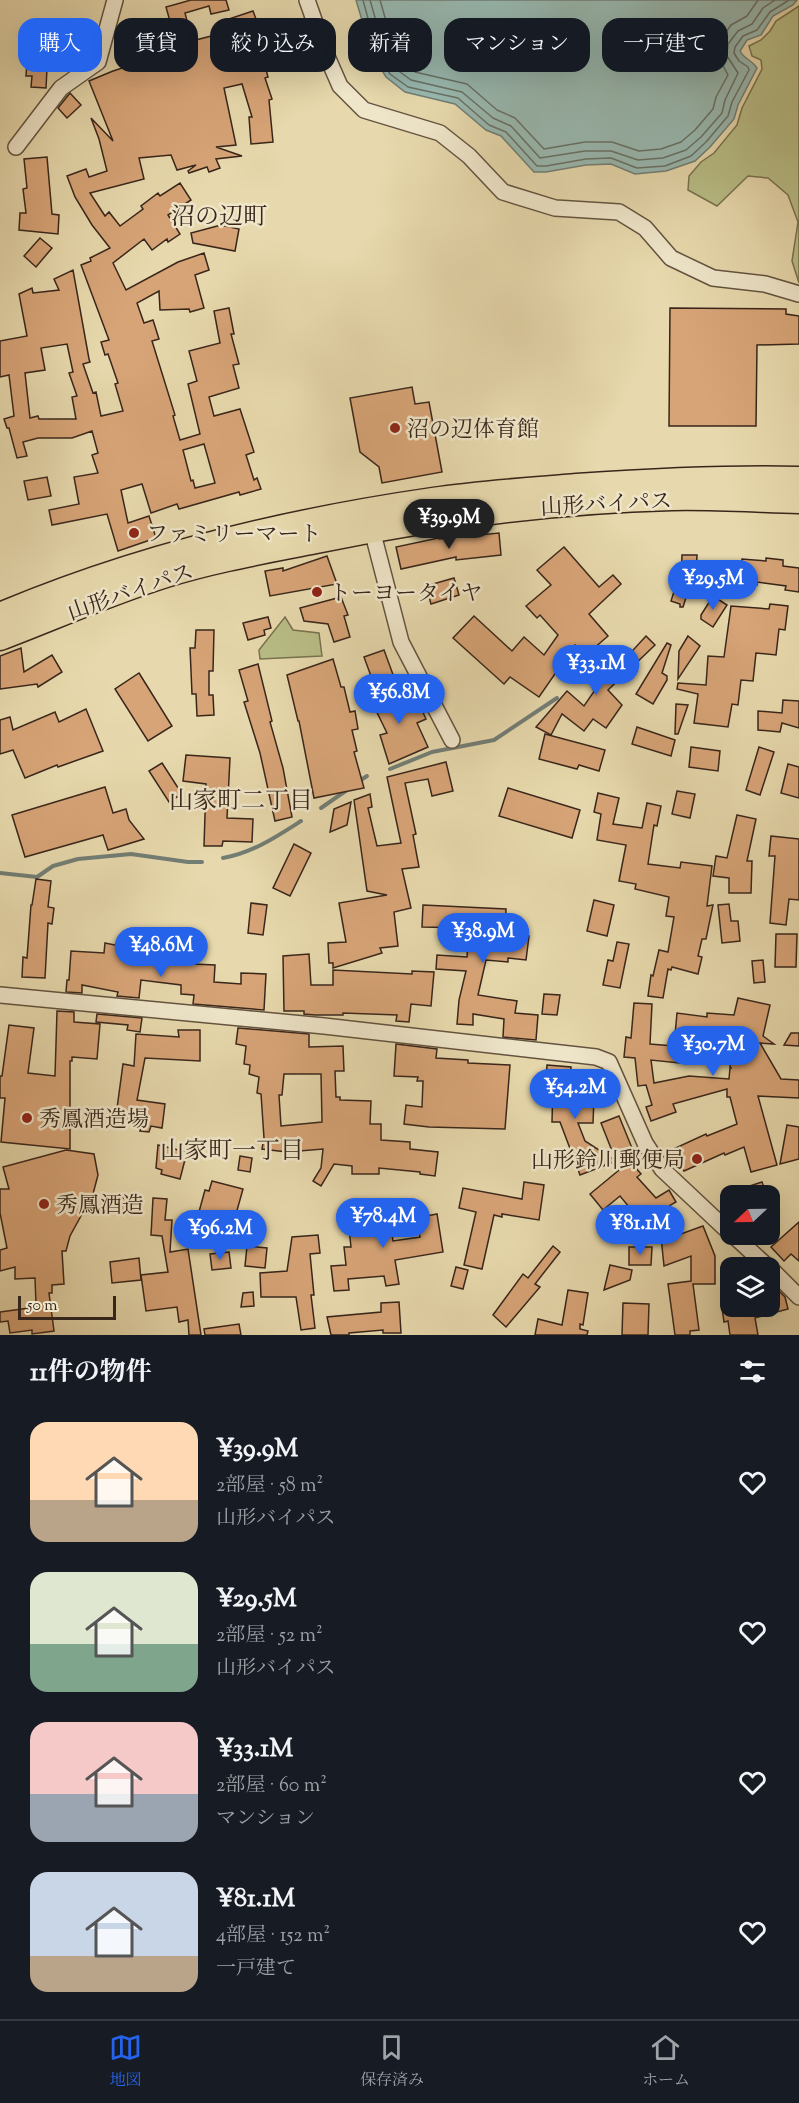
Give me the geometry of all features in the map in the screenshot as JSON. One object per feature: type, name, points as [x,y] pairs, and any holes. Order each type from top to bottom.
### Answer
[{"type":"highway","name":"山形バイパス","points":[[0,615],[36,600],[172,554],[275,530],[433,500],[515,491],[670,480],[799,479]]},
{"type":"highway","name":"山形バイパス","points":[[0,638],[113,592],[169,574],[279,548],[372,530],[489,511],[548,505],[673,498],[799,501]]},
{"type":"street","points":[[16,147],[61,88],[98,62],[115,0]]},
{"type":"street","points":[[307,0],[340,86],[364,110],[440,133],[469,156],[503,192],[555,208],[619,212],[645,228],[670,258],[713,278],[765,284],[799,294]]},
{"type":"street","points":[[372,530],[401,642],[452,740]]},
{"type":"street","points":[[0,995],[324,1026],[596,1058],[609,1062],[645,1143],[662,1168],[720,1223]]},
{"type":"street","points":[[743,1245],[757,1257]]},
{"type":"street","points":[[780,1279],[799,1297]]},
{"type":"green space","points":[[799,6],[799,283],[792,261],[798,222],[788,195],[768,178],[748,176],[717,206],[688,190],[689,176],[701,162],[714,153],[737,125],[742,108],[762,69],[761,60],[752,56],[749,46],[761,40],[776,21]]},
{"type":"green space","points":[[285,617],[293,630],[319,633],[322,656],[260,659],[259,650]]},
{"type":"water","points":[[356,0],[797,0],[793,5],[773,16],[761,35],[747,40],[740,51],[757,68],[738,105],[734,119],[710,147],[695,161],[666,171],[635,174],[611,164],[534,172],[501,136],[486,130],[455,104],[405,92],[386,77],[383,72],[432,72],[432,18],[361,18]]},
{"type":"building","points":[[191,0],[226,0],[229,10],[211,14],[209,6],[185,13],[186,18],[169,18],[166,7]]},
{"type":"building","points":[[253,11],[256,18],[232,18]]},
{"type":"building","points":[[210,36],[210,72],[267,72],[268,77],[265,78],[272,99],[269,100],[273,142],[251,144],[249,117],[252,117],[242,84],[224,88],[236,145],[216,147],[242,156],[216,159],[220,168],[209,172],[207,167],[189,173],[188,171],[196,165],[177,170],[171,155],[139,158],[144,179],[90,193],[105,216],[109,212],[120,226],[143,209],[141,206],[158,193],[160,196],[180,183],[191,200],[168,215],[180,234],[168,242],[167,239],[152,250],[144,239],[113,263],[126,290],[178,262],[204,253],[209,270],[195,275],[204,308],[190,312],[189,309],[160,310],[159,291],[137,303],[144,323],[153,320],[159,339],[152,341],[175,415],[173,416],[180,440],[200,434],[188,384],[197,381],[189,351],[220,343],[214,311],[229,308],[234,334],[231,334],[239,364],[233,365],[239,388],[209,397],[214,416],[240,409],[254,452],[246,455],[254,480],[257,478],[261,489],[240,495],[239,492],[179,509],[177,504],[151,513],[142,484],[121,490],[128,523],[149,516],[156,538],[118,551],[107,514],[52,525],[49,510],[79,504],[74,477],[98,473],[92,455],[98,453],[92,431],[72,438],[38,438],[23,442],[27,456],[17,458],[9,428],[4,419],[14,416],[9,375],[0,377],[0,341],[27,336],[19,294],[32,288],[33,293],[59,290],[54,279],[73,270],[90,362],[83,364],[93,393],[96,392],[101,416],[123,411],[115,384],[118,383],[108,354],[105,355],[101,342],[109,340],[81,265],[110,248],[92,225],[75,197],[67,176],[86,169],[89,177],[107,171],[91,118],[113,141],[89,81],[113,71],[198,72],[198,39]],"holes":[[[67,344],[73,372],[69,373],[77,396],[72,397],[76,419],[39,419],[38,416],[30,418],[25,373],[45,370],[41,348]],[[204,444],[215,483],[195,488],[183,450]]]},
{"type":"building","points":[[26,72],[47,72],[46,88],[31,87],[32,76],[26,76]]},
{"type":"building","points":[[70,93],[81,105],[67,118],[58,108]]},
{"type":"building","points":[[47,157],[52,214],[59,215],[58,234],[19,230],[20,213],[26,213],[23,189],[27,188],[24,159]]},
{"type":"building","points":[[221,225],[239,229],[235,251],[193,243],[191,233]]},
{"type":"building","points":[[40,238],[52,248],[36,267],[24,256]]},
{"type":"building","points":[[670,308],[786,309],[786,314],[799,316],[799,344],[757,345],[756,426],[669,426]]},
{"type":"building","name":"沼の辺体育館","points":[[412,387],[415,404],[429,402],[442,472],[382,483],[379,467],[360,452],[350,398]]},
{"type":"building","points":[[47,477],[51,496],[28,500],[24,481]]},
{"type":"building","points":[[499,533],[501,555],[456,560],[456,557],[401,569],[396,547],[438,538]]},
{"type":"building","points":[[564,547],[599,587],[613,575],[621,584],[589,614],[608,636],[585,656],[575,645],[539,697],[510,677],[504,684],[453,638],[474,616],[512,651],[524,637],[544,655],[558,635],[540,615],[537,618],[526,606],[551,585],[537,570]]},
{"type":"building","points":[[682,555],[697,555],[696,579],[692,579],[683,607],[680,607],[680,604],[671,601],[677,582],[681,583]]},
{"type":"building","points":[[327,556],[337,584],[270,596],[265,571],[283,568],[283,571]]},
{"type":"building","points":[[766,558],[783,560],[783,566],[799,568],[799,592],[785,590],[786,586],[757,582],[757,585],[739,584],[742,559],[766,561]]},
{"type":"building","points":[[454,578],[459,595],[431,604],[426,586]]},
{"type":"building","points":[[713,596],[727,605],[713,627],[701,619],[701,615]]},
{"type":"building","points":[[341,597],[348,615],[344,616],[350,637],[334,642],[328,624],[304,621],[300,608]]},
{"type":"building","points":[[770,604],[788,606],[785,630],[779,629],[776,655],[756,653],[753,681],[741,680],[738,705],[732,704],[728,727],[694,723],[698,694],[677,689],[678,683],[706,685],[708,656],[724,657],[731,606],[769,609]]},
{"type":"building","points":[[268,617],[271,628],[264,630],[265,635],[248,640],[243,623]]},
{"type":"building","points":[[196,630],[214,630],[213,671],[209,671],[209,695],[213,695],[214,715],[197,716],[196,694],[192,694],[190,648],[195,648]]},
{"type":"building","points":[[646,636],[655,645],[608,690],[622,705],[606,728],[593,719],[584,731],[562,714],[551,735],[536,727],[567,691],[584,706],[595,690],[593,689],[607,676],[603,672],[620,656],[624,660]]},
{"type":"building","points":[[688,636],[700,646],[678,679],[679,651]]},
{"type":"building","points":[[667,643],[671,645],[662,673],[667,676],[667,680],[653,704],[636,694]]},
{"type":"building","points":[[21,648],[24,672],[52,655],[62,672],[38,687],[37,684],[0,689],[0,656]]},
{"type":"building","points":[[384,650],[395,680],[375,687],[364,657]]},
{"type":"building","points":[[333,659],[341,687],[344,687],[350,712],[355,711],[358,729],[352,730],[357,751],[354,752],[364,788],[314,798],[299,721],[287,675]]},
{"type":"building","points":[[258,664],[272,721],[270,722],[283,768],[292,817],[275,821],[260,753],[244,702],[248,701],[239,670]]},
{"type":"building","points":[[139,673],[172,726],[148,741],[115,689]]},
{"type":"building","points":[[382,685],[392,705],[415,695],[426,719],[417,723],[428,747],[389,764],[380,735],[387,733],[367,692]]},
{"type":"building","points":[[783,700],[799,701],[799,728],[782,723],[780,732],[758,730],[758,711],[782,713]]},
{"type":"building","points":[[676,704],[688,705],[678,734],[675,734]]},
{"type":"building","points":[[86,709],[103,751],[58,767],[57,765],[25,778],[13,750],[0,754],[0,720],[10,717],[13,730],[55,712],[59,722]]},
{"type":"building","points":[[637,727],[675,740],[671,756],[632,744]]},
{"type":"building","points":[[545,734],[605,750],[599,771],[579,765],[577,769],[539,759]]},
{"type":"building","points":[[691,747],[720,751],[718,771],[689,767]]},
{"type":"building","points":[[759,747],[774,752],[760,795],[746,790]]},
{"type":"building","points":[[186,755],[230,758],[227,818],[253,819],[252,842],[223,841],[222,846],[204,846],[206,784],[183,781]]},
{"type":"building","points":[[446,762],[453,791],[432,796],[428,779],[405,783],[416,834],[413,835],[419,867],[402,869],[411,908],[394,912],[398,946],[380,948],[382,953],[333,968],[333,963],[329,963],[328,943],[346,942],[339,903],[387,895],[367,891],[354,800],[370,794],[372,807],[368,808],[377,846],[401,843],[387,777]]},
{"type":"building","points":[[162,763],[182,794],[169,802],[149,771]]},
{"type":"building","points":[[788,764],[799,767],[799,798],[781,793]]},
{"type":"building","points":[[105,787],[113,813],[126,809],[129,820],[144,839],[108,850],[103,835],[25,857],[12,815]]},
{"type":"building","points":[[508,788],[580,810],[572,838],[499,816]]},
{"type":"building","points":[[677,791],[695,794],[690,818],[672,814]]},
{"type":"building","points":[[598,793],[619,798],[613,824],[642,828],[647,803],[661,806],[657,826],[654,825],[648,864],[680,868],[681,862],[712,866],[707,906],[713,905],[706,939],[702,939],[698,956],[702,957],[698,974],[672,967],[671,970],[668,969],[663,998],[648,996],[651,975],[653,976],[659,950],[668,952],[674,917],[666,916],[669,897],[635,889],[636,884],[619,881],[626,845],[597,840],[601,814],[594,812]]},
{"type":"building","points":[[351,802],[347,825],[330,832],[334,809]]},
{"type":"building","points":[[737,815],[756,819],[747,861],[752,861],[751,893],[729,893],[729,878],[713,876],[716,856],[727,858]]},
{"type":"building","points":[[771,836],[799,839],[799,900],[789,899],[786,925],[770,923],[775,856],[769,856]]},
{"type":"building","points":[[294,844],[311,853],[290,896],[273,888]]},
{"type":"building","points":[[36,879],[51,881],[48,907],[54,908],[52,924],[48,923],[45,978],[22,977],[23,957],[27,958],[31,905]]},
{"type":"building","points":[[594,900],[614,905],[607,936],[587,931]]},
{"type":"building","points":[[251,903],[267,905],[263,935],[248,933]]},
{"type":"building","points":[[729,904],[731,921],[738,921],[740,941],[722,943],[718,905]]},
{"type":"building","points":[[423,905],[506,909],[505,934],[529,936],[526,960],[508,958],[508,962],[486,960],[478,995],[517,1001],[515,1013],[538,1015],[536,1040],[503,1037],[504,1019],[473,1014],[473,1025],[457,1024],[459,1000],[466,971],[436,969],[437,955],[467,957],[469,928],[422,927]]},
{"type":"building","points":[[776,934],[797,934],[796,967],[775,967]]},
{"type":"building","points":[[617,942],[629,944],[620,988],[603,985],[608,960],[613,961]]},
{"type":"building","points":[[105,943],[120,946],[119,949],[157,954],[157,958],[170,960],[170,963],[215,965],[214,982],[241,984],[241,973],[266,974],[264,1010],[193,1004],[194,995],[181,994],[181,985],[141,980],[139,998],[117,996],[118,992],[82,985],[82,993],[66,992],[71,951],[104,953]]},
{"type":"building","points":[[309,954],[311,985],[333,985],[333,970],[412,974],[412,971],[434,972],[431,1006],[411,1004],[409,1022],[396,1021],[397,1015],[343,1013],[343,1015],[315,1015],[304,1014],[304,1011],[284,1011],[283,956]]},
{"type":"building","points":[[763,960],[765,982],[754,983],[752,961]]},
{"type":"building","points":[[544,994],[560,995],[557,1015],[542,1014]]},
{"type":"building","points":[[738,998],[770,1005],[763,1036],[774,1044],[760,1043],[781,1079],[799,1080],[799,1098],[758,1096],[777,1165],[751,1172],[744,1147],[725,1155],[724,1153],[684,1171],[669,1151],[706,1134],[707,1136],[737,1124],[730,1097],[727,1097],[727,1089],[673,1104],[676,1112],[651,1121],[646,1107],[652,1105],[646,1085],[638,1086],[635,1058],[624,1057],[626,1037],[631,1038],[634,1003],[652,1004],[650,1044],[674,1046],[677,1013],[707,1017],[707,1013],[734,1015]],"holes":[[[694,1044],[731,1047],[729,1079],[689,1076],[654,1083],[651,1060],[689,1064],[690,1048],[694,1048]]]},
{"type":"building","points":[[57,1011],[74,1012],[74,1022],[100,1024],[97,1059],[72,1057],[70,1061],[70,1149],[1,1142],[5,1098],[0,1098],[0,1076],[2,1076],[9,1025],[34,1028],[28,1073],[55,1076]]},
{"type":"building","points":[[97,1014],[142,1018],[140,1032],[127,1030],[128,1025],[96,1022]]},
{"type":"building","points":[[238,1028],[309,1034],[309,1047],[343,1046],[344,1071],[335,1071],[336,1097],[340,1097],[340,1100],[371,1101],[370,1124],[381,1124],[381,1140],[410,1142],[410,1149],[438,1152],[435,1176],[420,1174],[420,1172],[379,1168],[379,1174],[352,1174],[352,1166],[334,1164],[321,1186],[313,1181],[321,1168],[323,1149],[287,1152],[262,1149],[264,1138],[261,1094],[257,1093],[259,1077],[249,1074],[250,1065],[244,1064],[246,1046],[236,1044]],"holes":[[[284,1074],[321,1074],[322,1122],[281,1126],[279,1095],[282,1095]]]},
{"type":"building","points":[[178,1030],[200,1030],[200,1061],[145,1058],[137,1100],[165,1104],[162,1128],[151,1126],[149,1132],[140,1131],[141,1126],[115,1123],[123,1064],[134,1066],[136,1034],[179,1037]]},
{"type":"building","points":[[791,1033],[799,1033],[799,1046],[784,1045]]},
{"type":"building","points":[[396,1044],[437,1049],[436,1058],[468,1060],[468,1063],[510,1065],[505,1129],[404,1124],[406,1105],[422,1107],[423,1081],[417,1081],[418,1077],[394,1076]]},
{"type":"building","points":[[547,1065],[571,1067],[569,1097],[594,1098],[593,1123],[578,1123],[585,1141],[616,1161],[580,1175],[560,1122],[552,1122],[553,1082],[546,1082]]},
{"type":"building","points":[[619,1116],[632,1148],[623,1152],[627,1157],[616,1161],[601,1123]]},
{"type":"building","points":[[787,1125],[799,1127],[799,1159],[780,1164]]},
{"type":"building","points":[[158,1145],[187,1152],[180,1179],[161,1174],[162,1170],[156,1168]]},
{"type":"building","name":"秀鳳酒造","points":[[66,1150],[94,1154],[98,1175],[93,1194],[70,1236],[66,1251],[62,1251],[64,1284],[52,1285],[52,1293],[49,1293],[54,1331],[32,1334],[32,1330],[10,1333],[8,1321],[0,1322],[0,1312],[29,1308],[29,1304],[36,1304],[35,1278],[15,1279],[15,1267],[0,1271],[0,1250],[7,1248],[0,1213],[0,1189],[9,1189],[3,1167]]},
{"type":"building","points":[[240,1156],[252,1158],[250,1172],[238,1170]]},
{"type":"building","points":[[630,1161],[641,1174],[637,1177],[656,1198],[669,1190],[676,1202],[667,1207],[678,1235],[703,1226],[715,1256],[715,1284],[693,1284],[699,1330],[690,1331],[690,1335],[675,1335],[668,1284],[691,1281],[691,1256],[664,1266],[660,1227],[651,1228],[642,1206],[634,1213],[620,1196],[603,1210],[590,1194]]},
{"type":"building","points":[[212,1181],[243,1189],[236,1214],[228,1211],[219,1240],[183,1228],[186,1216],[197,1219],[205,1190],[209,1191]]},
{"type":"building","points":[[524,1182],[544,1185],[539,1220],[502,1214],[502,1217],[494,1215],[482,1269],[464,1265],[476,1212],[459,1208],[463,1188],[522,1199]]},
{"type":"building","points":[[111,1195],[132,1200],[129,1214],[107,1208]]},
{"type":"building","points":[[153,1198],[167,1199],[165,1220],[172,1220],[170,1252],[188,1249],[201,1335],[189,1335],[188,1320],[179,1322],[177,1307],[146,1311],[141,1275],[168,1272],[162,1236],[151,1235]]},
{"type":"building","points":[[389,1214],[393,1241],[420,1237],[416,1218],[437,1214],[443,1252],[395,1260],[399,1284],[386,1286],[384,1276],[348,1279],[349,1290],[334,1291],[331,1266],[346,1265],[344,1247],[351,1247],[348,1219]]},
{"type":"building","points":[[799,1222],[799,1261],[791,1254],[784,1261],[771,1247],[780,1245],[780,1239]]},
{"type":"building","points":[[318,1235],[320,1253],[310,1254],[315,1328],[301,1330],[296,1297],[261,1297],[260,1273],[287,1271],[292,1237]]},
{"type":"building","points":[[247,1246],[267,1248],[265,1268],[245,1266]]},
{"type":"building","points":[[553,1246],[560,1252],[535,1284],[540,1287],[506,1327],[493,1315],[523,1274],[528,1278]]},
{"type":"building","points":[[629,1247],[652,1247],[651,1265],[629,1265]]},
{"type":"building","points":[[229,1252],[231,1268],[212,1270],[210,1254]]},
{"type":"building","points":[[139,1258],[141,1280],[112,1283],[110,1262]]},
{"type":"building","points":[[610,1265],[632,1270],[630,1280],[604,1290]]},
{"type":"building","points":[[456,1267],[468,1270],[463,1289],[451,1286]]},
{"type":"building","points":[[568,1290],[588,1293],[583,1325],[580,1324],[580,1329],[588,1331],[587,1335],[535,1335],[538,1319],[562,1325]]},
{"type":"building","points":[[253,1292],[254,1306],[241,1307],[243,1293]]},
{"type":"building","points":[[780,1292],[785,1297],[788,1309],[780,1311]]},
{"type":"building","points":[[399,1302],[401,1333],[383,1333],[383,1330],[331,1335],[327,1317],[381,1312],[381,1303]]},
{"type":"building","points":[[623,1303],[649,1304],[648,1335],[622,1335]]},
{"type":"building","points":[[723,1317],[759,1317],[755,1318],[758,1335],[730,1335],[728,1321],[724,1322]]},
{"type":"building","points":[[239,1324],[241,1335],[205,1335],[204,1329]]},
{"type":"waterway","points":[[390,769],[432,752],[494,740],[557,698]]},
{"type":"waterway","points":[[358,782],[367,776]]},
{"type":"waterway","points":[[321,808],[347,790]]},
{"type":"waterway","points":[[223,858],[254,848],[301,821]]},
{"type":"waterway","points":[[0,873],[37,877],[53,866],[78,859],[131,854],[202,862]]},
{"type":"place","name":"沼の辺体育館","points":[[395,428]]},
{"type":"place","name":"ファミリーマート","points":[[134,533]]},
{"type":"place","name":"トーヨータイヤ","points":[[317,592]]},
{"type":"place","name":"秀鳳酒造場","points":[[27,1118]]},
{"type":"place","name":"山形鈴川郵便局","points":[[697,1159]]},
{"type":"place","name":"秀鳳酒造","points":[[44,1204]]},
{"type":"district","name":"沼の辺町","points":[[219,216]]},
{"type":"district","name":"山家町二丁目","points":[[241,800]]},
{"type":"district","name":"山家町一丁目","points":[[232,1150]]}]
